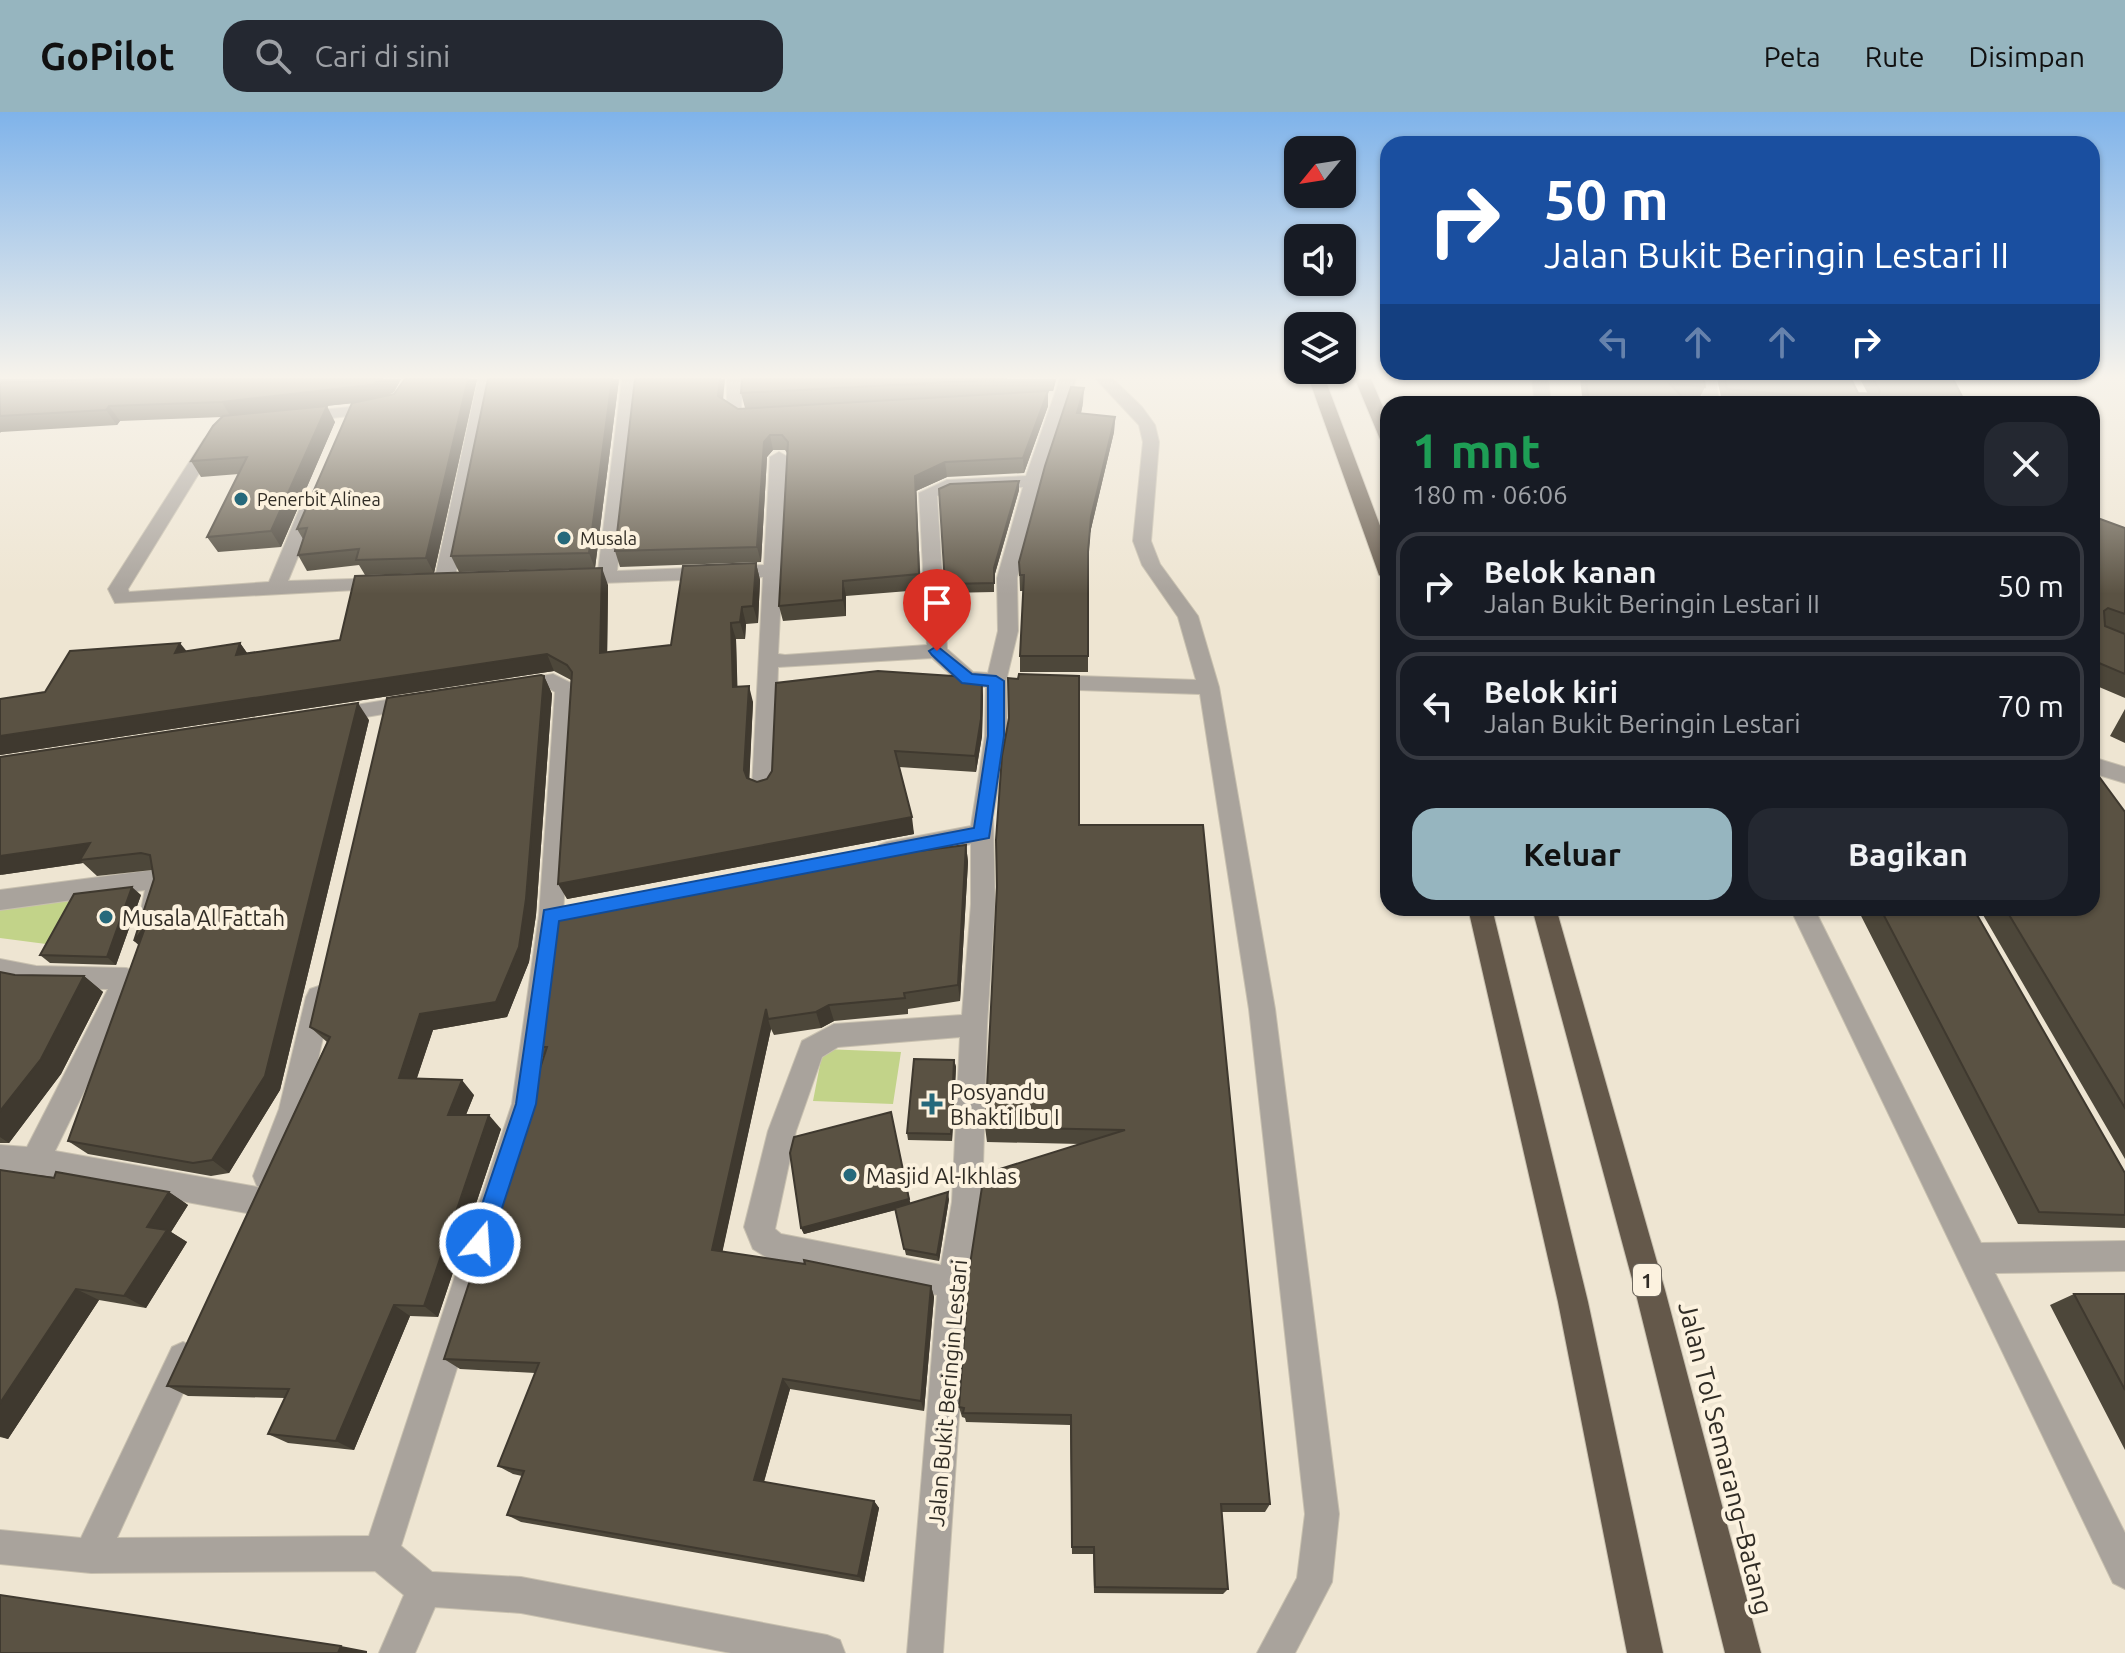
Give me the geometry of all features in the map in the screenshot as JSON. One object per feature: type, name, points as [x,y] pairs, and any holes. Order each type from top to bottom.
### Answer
[{"type":"highway","points":[[1345,451],[1380,551]]},
{"type":"highway","points":[[1482,916],[1573,1302],[1645,1653]]},
{"type":"highway","name":"Jalan Tol Semarang–Batang","points":[[1546,916],[1650,1290],[1743,1653]]},
{"type":"street","points":[[204,451],[118,589],[122,599],[276,587],[398,583]]},
{"type":"street","points":[[444,582],[471,451]]},
{"type":"street","points":[[607,577],[622,451]]},
{"type":"street","name":"Jalan Bukit Beringin Lestari","points":[[925,1653],[953,1283],[967,1202],[974,1025],[983,904],[982,817],[996,736],[1012,682],[1007,578],[1042,451]]},
{"type":"street","points":[[1150,451],[1142,541],[1151,565],[1188,616],[1209,687],[1268,1053],[1322,1514],[1314,1582],[1275,1653]]},
{"type":"street","points":[[763,787],[779,457]]},
{"type":"street","points":[[1033,481],[947,485],[928,493],[937,651],[968,679],[1209,687]]},
{"type":"street","points":[[276,587],[319,485]]},
{"type":"street","points":[[548,579],[772,571]]},
{"type":"street","points":[[768,658],[785,662],[937,651]]},
{"type":"street","points":[[381,1553],[526,1104],[551,915],[566,689],[553,681],[492,690]]},
{"type":"street","points":[[310,719],[432,700]]},
{"type":"street","points":[[379,735],[386,707]]},
{"type":"street","points":[[2100,767],[2125,775]]},
{"type":"street","points":[[859,857],[983,833]]},
{"type":"street","points":[[0,900],[153,879],[158,883],[155,905],[126,979],[35,1161]]},
{"type":"street","points":[[551,915],[582,909]]},
{"type":"street","points":[[1806,916],[2125,1571]]},
{"type":"street","points":[[0,970],[36,977],[126,979]]},
{"type":"street","points":[[244,1229],[293,1109],[325,970]]},
{"type":"street","points":[[953,1283],[774,1247],[764,1239],[759,1227],[782,1131],[811,1049],[834,1036],[974,1025]]},
{"type":"street","points":[[0,1158],[35,1161],[257,1201]]},
{"type":"street","points":[[1973,1258],[2125,1256]]},
{"type":"street","points":[[91,1556],[197,1329]]},
{"type":"street","points":[[0,1547],[91,1556],[381,1553],[425,1589],[521,1595],[827,1653]]},
{"type":"street","points":[[397,1653],[425,1589]]},
{"type":"green space","points":[[76,892],[46,944],[0,938],[0,903]]},
{"type":"green space","points":[[823,1049],[901,1052],[893,1104],[813,1101]]},
{"type":"building","points":[[197,451],[307,451],[271,531],[207,537],[247,457],[191,461]]},
{"type":"building","points":[[331,451],[451,451],[426,558],[356,560],[359,549],[298,555],[307,528],[297,529]]},
{"type":"building","points":[[473,451],[602,451],[589,553],[451,556]]},
{"type":"building","points":[[627,451],[763,451],[757,547],[615,551]]},
{"type":"building","points":[[788,451],[1026,451],[1023,458],[945,462],[915,476],[919,574],[843,581],[843,600],[779,606]]},
{"type":"building","points":[[1050,451],[1107,451],[1091,517],[1088,656],[1020,656],[1024,575],[1020,575],[1019,562]]},
{"type":"building","points":[[1019,481],[994,568],[994,583],[945,584],[939,489],[950,484]]},
{"type":"building","points":[[2100,519],[2125,528],[2125,614],[2108,608],[2104,611],[2105,626],[2125,634],[2125,674],[2100,663]]},
{"type":"building","points":[[756,563],[753,606],[742,607],[740,622],[731,623],[733,687],[749,686],[744,770],[747,778],[757,782],[767,779],[772,771],[776,683],[878,671],[982,678],[981,719],[975,756],[895,751],[912,817],[558,884],[572,672],[567,665],[547,654],[0,736],[0,699],[45,692],[70,651],[180,643],[175,653],[240,643],[236,655],[340,640],[355,576],[602,568],[600,653],[671,645],[683,566]]},
{"type":"building","points":[[1019,674],[1079,676],[1079,825],[1203,825],[1270,1504],[1221,1504],[1228,1589],[1095,1587],[1094,1547],[1072,1547],[1071,1415],[963,1413],[964,1408],[959,1407],[969,1271],[984,1174],[1125,1130],[985,1127],[1002,756],[1009,718],[1008,678],[1018,679]]},
{"type":"building","points":[[544,676],[526,899],[519,947],[496,1002],[420,1014],[399,1078],[462,1080],[448,1115],[489,1115],[424,1306],[394,1305],[336,1441],[268,1434],[289,1389],[167,1386],[330,1037],[310,1027],[387,698]]},
{"type":"building","points":[[358,703],[265,1076],[212,1160],[193,1163],[68,1141],[146,925],[134,941],[154,879],[150,855],[141,853],[80,860],[90,843],[0,856],[0,757]]},
{"type":"building","points":[[2100,778],[2125,812],[2125,1108],[2010,916],[2100,916]]},
{"type":"building","points":[[917,840],[920,851],[966,845],[958,985],[904,993],[905,998],[829,1005],[816,1012],[768,1019],[766,1009],[712,1250],[805,1264],[804,1260],[931,1286],[921,1401],[783,1379],[754,1480],[874,1501],[858,1576],[507,1515],[524,1471],[498,1466],[539,1363],[444,1359],[547,1047],[537,1047],[555,909]]},
{"type":"building","name":"Musala Al Fattah","points":[[132,887],[107,957],[40,955],[74,894]]},
{"type":"building","points":[[1884,916],[1978,916],[2125,1173],[2125,1215],[2039,1212]]},
{"type":"building","points":[[0,972],[84,976],[41,1059],[0,1111]]},
{"type":"building","name":"Posyandu Bhakti Ibu I","points":[[914,1059],[954,1060],[951,1134],[907,1133]]},
{"type":"building","name":"Masjid Al-Ikhlas","points":[[891,1112],[909,1199],[801,1228],[790,1153],[794,1137]]},
{"type":"building","points":[[0,1170],[54,1178],[56,1172],[169,1192],[147,1227],[167,1230],[124,1296],[76,1289],[0,1403]]},
{"type":"building","points":[[948,1192],[937,1255],[904,1249],[895,1208]]},
{"type":"building","points":[[2074,1294],[2125,1294],[2125,1390]]},
{"type":"building","points":[[0,1595],[341,1646],[338,1653],[0,1653]]},
{"type":"place","name":"Penerbit Alinea","points":[[241,499]]},
{"type":"place","name":"Musala","points":[[564,538]]},
{"type":"place","name":"Musala Al Fattah","points":[[106,917]]},
{"type":"place","name":"Posyandu Bhakti Ibu I","points":[[932,1104]]},
{"type":"place","name":"Masjid Al-Ikhlas","points":[[850,1175]]},
{"type":"route","points":[[480,1243],[526,1104],[551,915],[983,833],[982,817],[996,736],[996,681],[968,679],[937,651]]}]
